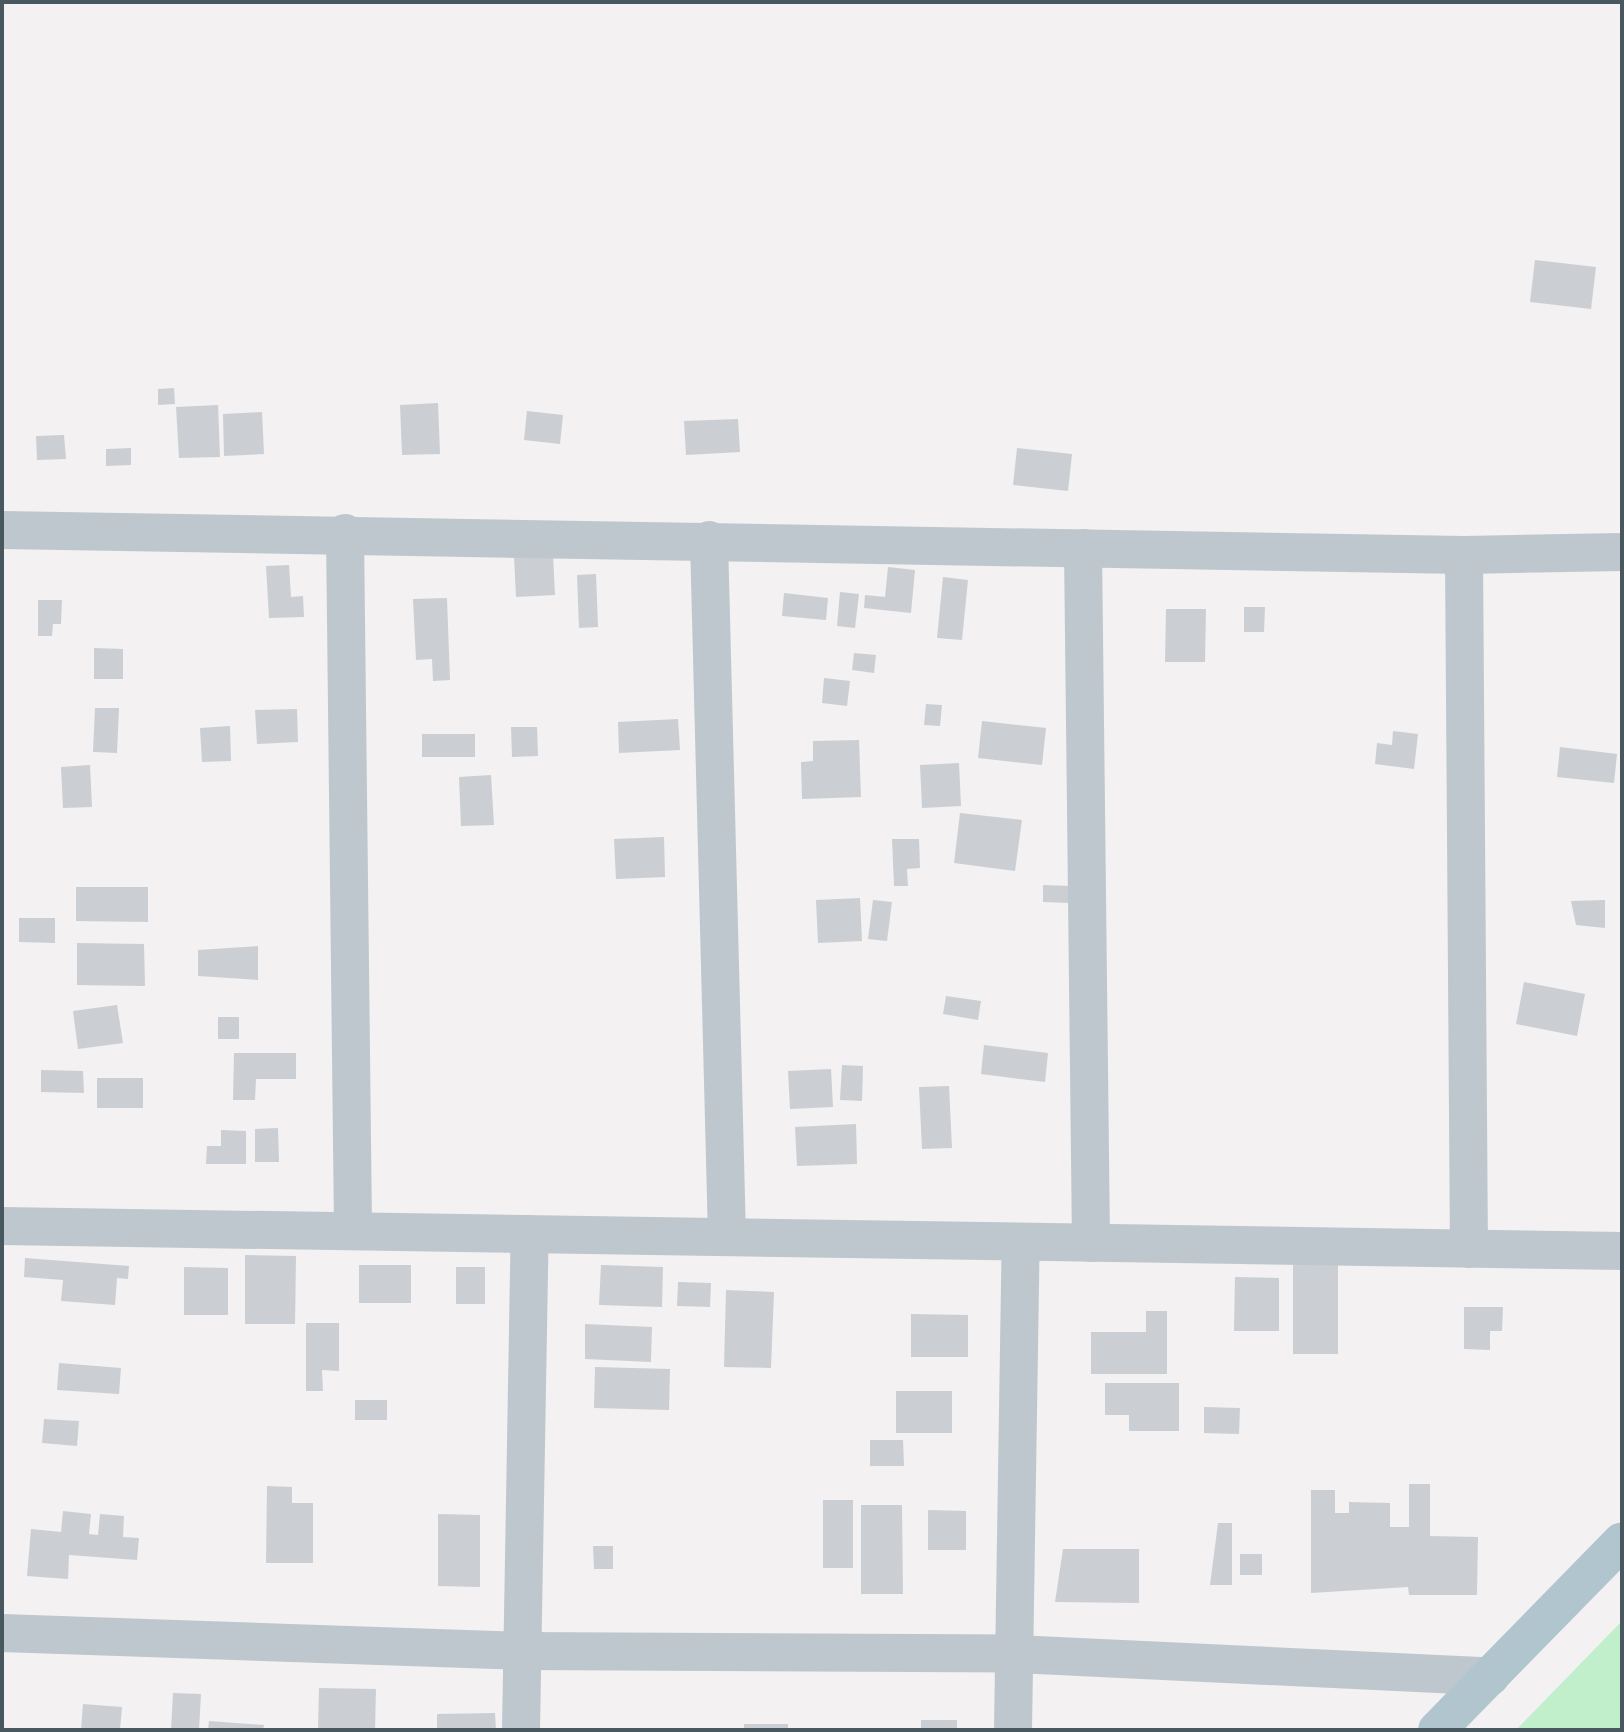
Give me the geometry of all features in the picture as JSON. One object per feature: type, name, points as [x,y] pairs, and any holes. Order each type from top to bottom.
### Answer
[{"type":"main road","points":[[1437,1730],[1622,1541]]},
{"type":"street","points":[[2,530],[345,533],[1464,555],[1622,552]]},
{"type":"street","points":[[345,533],[353,1231]]},
{"type":"street","points":[[709,540],[727,1237]]},
{"type":"street","points":[[1083,548],[1091,1243]]},
{"type":"street","points":[[1464,555],[1469,1249]]},
{"type":"street","points":[[2,1226],[1622,1251]]},
{"type":"street","points":[[520,1730],[530,1234]]},
{"type":"street","points":[[1013,1730],[1020,1242]]},
{"type":"street","points":[[2,1633],[522,1651],[1015,1654],[1490,1676]]},
{"type":"green space","points":[[1622,1621],[1622,1730],[1516,1730]]},
{"type":"building","points":[[1535,260],[1596,267],[1591,309],[1530,302]]},
{"type":"building","points":[[174,388],[175,404],[158,405],[158,389]]},
{"type":"building","points":[[438,403],[440,454],[402,455],[400,405]]},
{"type":"building","points":[[218,405],[220,457],[179,458],[176,407]]},
{"type":"building","points":[[527,411],[563,415],[560,444],[524,440]]},
{"type":"building","points":[[262,412],[264,454],[224,456],[223,414]]},
{"type":"building","points":[[738,419],[740,452],[686,455],[684,421]]},
{"type":"building","points":[[64,435],[66,459],[37,460],[36,436]]},
{"type":"building","points":[[131,448],[131,465],[106,466],[106,449]]},
{"type":"building","points":[[1017,448],[1072,454],[1068,491],[1013,485]]},
{"type":"building","points":[[553,555],[555,595],[516,597],[514,556]]},
{"type":"building","points":[[289,565],[291,597],[303,596],[304,617],[269,618],[266,566]]},
{"type":"building","points":[[888,567],[915,570],[911,613],[864,608],[865,595],[885,597]]},
{"type":"building","points":[[596,574],[598,627],[579,628],[577,575]]},
{"type":"building","points":[[943,577],[968,580],[962,640],[937,638]]},
{"type":"building","points":[[840,592],[859,594],[855,628],[837,626]]},
{"type":"building","points":[[784,593],[828,598],[826,620],[782,616]]},
{"type":"building","points":[[447,598],[450,680],[433,681],[432,659],[416,660],[413,599]]},
{"type":"building","points":[[38,600],[62,600],[61,624],[53,624],[52,636],[38,636]]},
{"type":"building","points":[[1244,607],[1265,607],[1264,632],[1244,632]]},
{"type":"building","points":[[1166,609],[1206,609],[1205,662],[1165,662]]},
{"type":"building","points":[[94,648],[123,649],[123,679],[94,679]]},
{"type":"building","points":[[854,653],[876,655],[874,673],[852,670]]},
{"type":"building","points":[[824,678],[850,681],[847,706],[822,703]]},
{"type":"building","points":[[926,704],[942,705],[940,726],[924,725]]},
{"type":"building","points":[[95,708],[119,708],[117,753],[93,752]]},
{"type":"building","points":[[297,709],[298,742],[257,744],[255,710]]},
{"type":"building","points":[[678,719],[680,750],[619,753],[618,722]]},
{"type":"building","points":[[982,721],[1046,728],[1042,765],[978,758]]},
{"type":"building","points":[[230,726],[231,761],[202,762],[200,728]]},
{"type":"building","points":[[511,727],[537,727],[538,756],[512,757]]},
{"type":"building","points":[[1393,731],[1418,734],[1414,769],[1375,764],[1377,743],[1392,745]]},
{"type":"building","points":[[422,734],[475,734],[475,757],[422,757]]},
{"type":"building","points":[[859,740],[861,797],[802,799],[801,762],[813,761],[813,741]]},
{"type":"building","points":[[1560,747],[1617,754],[1614,783],[1557,777]]},
{"type":"building","points":[[959,763],[961,806],[922,808],[920,765]]},
{"type":"building","points":[[90,765],[92,807],[63,808],[61,767]]},
{"type":"building","points":[[491,775],[494,825],[461,826],[459,777]]},
{"type":"building","points":[[960,813],[1022,820],[1015,871],[954,863]]},
{"type":"building","points":[[664,837],[665,877],[616,879],[614,839]]},
{"type":"building","points":[[892,839],[919,839],[920,868],[907,869],[908,886],[894,886]]},
{"type":"building","points":[[1043,885],[1071,886],[1071,903],[1043,902]]},
{"type":"building","points":[[76,887],[148,887],[148,922],[76,921]]},
{"type":"building","points":[[860,898],[862,941],[818,943],[816,900]]},
{"type":"building","points":[[873,900],[892,902],[887,941],[868,939]]},
{"type":"building","points":[[1605,900],[1605,928],[1576,925],[1571,901]]},
{"type":"building","points":[[19,918],[55,918],[55,943],[19,942]]},
{"type":"building","points":[[77,943],[144,944],[145,986],[77,985]]},
{"type":"building","points":[[258,946],[258,980],[198,976],[198,950]]},
{"type":"building","points":[[1524,982],[1585,994],[1577,1036],[1516,1024]]},
{"type":"building","points":[[946,996],[981,1001],[978,1020],[943,1014]]},
{"type":"building","points":[[117,1005],[123,1043],[78,1049],[73,1011]]},
{"type":"building","points":[[218,1017],[239,1017],[239,1039],[218,1039]]},
{"type":"building","points":[[984,1045],[1048,1053],[1045,1082],[981,1074]]},
{"type":"building","points":[[234,1053],[296,1053],[296,1079],[256,1079],[255,1100],[233,1100]]},
{"type":"building","points":[[842,1065],[863,1066],[862,1101],[840,1100]]},
{"type":"building","points":[[831,1069],[833,1107],[790,1109],[788,1071]]},
{"type":"building","points":[[41,1070],[83,1071],[84,1093],[41,1092]]},
{"type":"building","points":[[97,1078],[143,1078],[143,1108],[97,1108]]},
{"type":"building","points":[[949,1086],[952,1148],[922,1149],[919,1087]]},
{"type":"building","points":[[856,1124],[857,1164],[797,1166],[795,1127]]},
{"type":"building","points":[[278,1128],[279,1162],[255,1162],[255,1129]]},
{"type":"building","points":[[221,1130],[246,1131],[246,1164],[206,1164],[207,1146],[221,1146]]},
{"type":"building","points":[[245,1255],[296,1256],[295,1324],[245,1324]]},
{"type":"building","points":[[25,1258],[129,1266],[128,1279],[117,1278],[115,1305],[61,1301],[63,1280],[24,1277]]},
{"type":"building","points":[[359,1265],[411,1265],[411,1303],[359,1303]]},
{"type":"building","points":[[601,1265],[663,1267],[662,1307],[599,1305]]},
{"type":"building","points":[[1293,1265],[1338,1265],[1338,1354],[1293,1354]]},
{"type":"building","points":[[184,1267],[228,1268],[228,1315],[184,1315]]},
{"type":"building","points":[[456,1267],[485,1267],[485,1304],[456,1304]]},
{"type":"building","points":[[1235,1277],[1279,1278],[1279,1331],[1234,1331]]},
{"type":"building","points":[[678,1282],[711,1283],[710,1307],[677,1306]]},
{"type":"building","points":[[726,1290],[774,1292],[771,1368],[724,1367]]},
{"type":"building","points":[[1464,1307],[1503,1307],[1502,1331],[1490,1331],[1490,1350],[1464,1349]]},
{"type":"building","points":[[1146,1311],[1167,1311],[1167,1374],[1091,1374],[1091,1332],[1146,1332]]},
{"type":"building","points":[[911,1314],[968,1315],[968,1357],[911,1357]]},
{"type":"building","points":[[306,1323],[339,1323],[339,1371],[322,1370],[323,1391],[306,1391]]},
{"type":"building","points":[[585,1324],[652,1327],[651,1362],[585,1359]]},
{"type":"building","points":[[59,1363],[121,1368],[119,1394],[57,1390]]},
{"type":"building","points":[[595,1367],[670,1369],[669,1410],[594,1408]]},
{"type":"building","points":[[1105,1383],[1179,1383],[1179,1431],[1129,1431],[1129,1415],[1105,1415]]},
{"type":"building","points":[[896,1391],[952,1391],[952,1433],[896,1433]]},
{"type":"building","points":[[355,1400],[387,1400],[387,1420],[355,1420]]},
{"type":"building","points":[[1204,1407],[1240,1408],[1239,1434],[1204,1433]]},
{"type":"building","points":[[44,1419],[79,1421],[77,1446],[42,1443]]},
{"type":"building","points":[[870,1440],[903,1440],[904,1466],[870,1466]]},
{"type":"building","points":[[1409,1484],[1430,1484],[1430,1536],[1478,1537],[1477,1595],[1409,1595],[1408,1587],[1311,1593],[1311,1490],[1335,1490],[1335,1513],[1349,1513],[1349,1502],[1390,1503],[1390,1527],[1409,1527]]},
{"type":"building","points":[[267,1486],[292,1487],[292,1503],[313,1503],[313,1563],[266,1563]]},
{"type":"building","points":[[823,1500],[853,1500],[853,1568],[823,1568]]},
{"type":"building","points":[[861,1505],[902,1505],[903,1594],[861,1594]]},
{"type":"building","points":[[928,1510],[966,1511],[966,1550],[928,1550]]},
{"type":"building","points":[[63,1511],[91,1514],[89,1534],[98,1535],[100,1514],[124,1516],[123,1537],[139,1538],[137,1560],[69,1555],[68,1579],[27,1576],[31,1529],[61,1532]]},
{"type":"building","points":[[438,1514],[480,1515],[480,1587],[438,1586]]},
{"type":"building","points":[[1218,1523],[1232,1523],[1232,1585],[1210,1585]]},
{"type":"building","points":[[593,1546],[613,1546],[613,1569],[594,1569]]},
{"type":"building","points":[[1063,1549],[1139,1549],[1139,1603],[1055,1602]]},
{"type":"building","points":[[1240,1554],[1262,1554],[1262,1575],[1240,1575]]},
{"type":"building","points":[[319,1688],[376,1689],[375,1730],[318,1730]]},
{"type":"building","points":[[173,1693],[201,1694],[199,1730],[171,1730]]},
{"type":"building","points":[[83,1704],[122,1707],[120,1730],[81,1730]]},
{"type":"building","points":[[495,1713],[496,1730],[437,1730],[437,1714]]},
{"type":"building","points":[[921,1720],[957,1720],[957,1730],[921,1730]]},
{"type":"building","points":[[209,1721],[264,1725],[263,1730],[208,1730]]},
{"type":"building","points":[[744,1724],[788,1724],[788,1730],[744,1730]]}]
